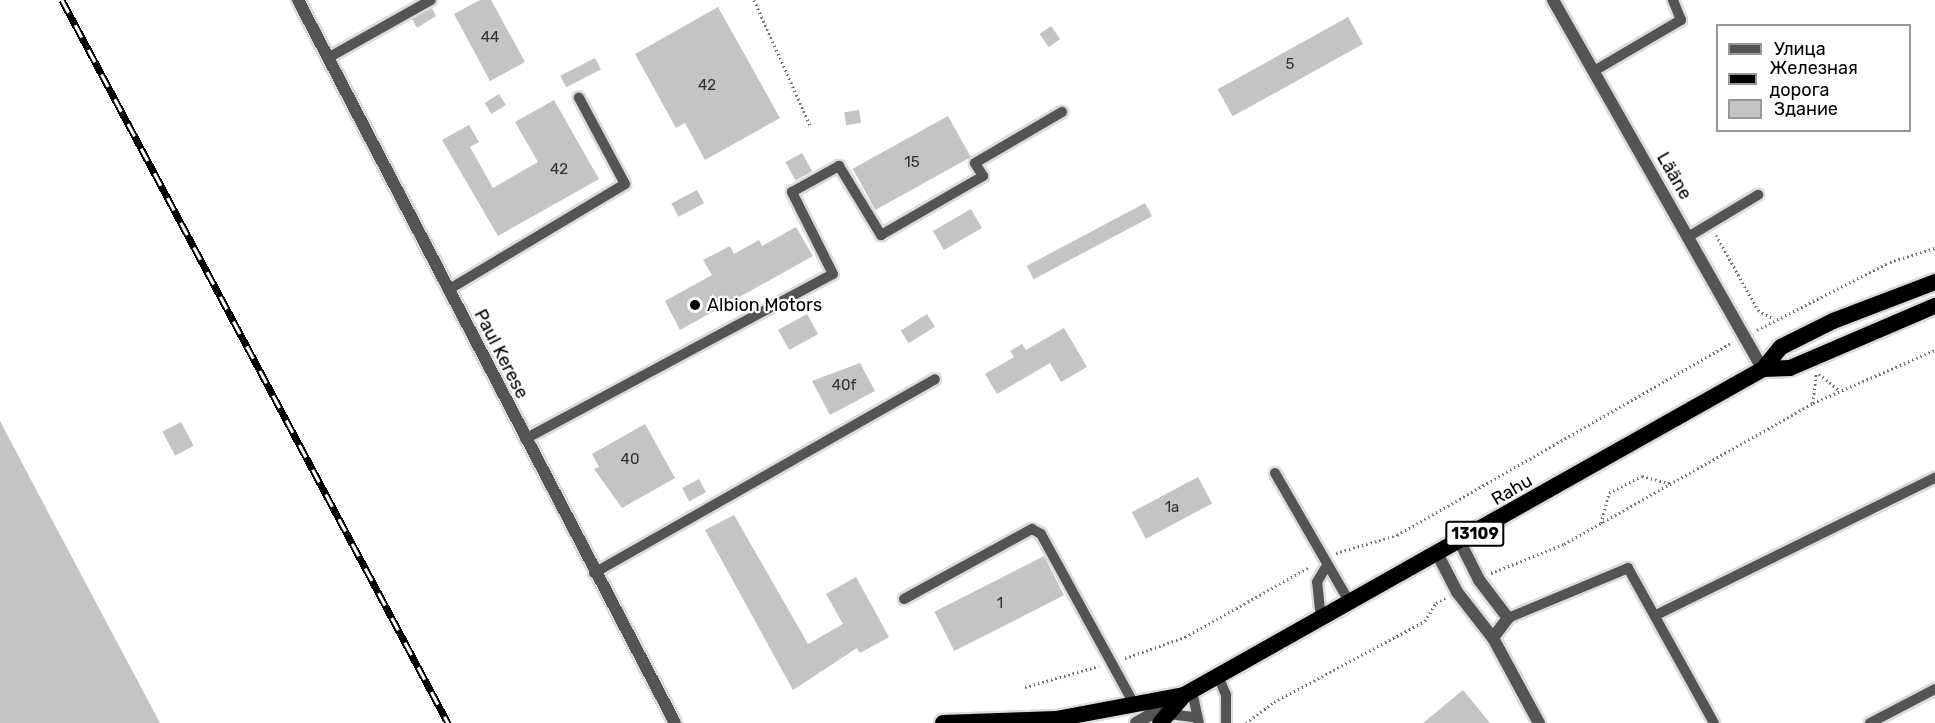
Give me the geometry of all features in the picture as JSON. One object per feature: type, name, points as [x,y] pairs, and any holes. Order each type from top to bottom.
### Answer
[{"type":"highway","name":"Rahu","points":[[1188,693],[1438,555],[1763,369],[1781,347],[1935,282]]},
{"type":"highway","name":"Rahu","points":[[1763,369],[1790,368],[1935,306]]},
{"type":"highway","points":[[943,723],[1056,719],[1188,693]]},
{"type":"highway","points":[[1164,718],[1188,693]]},
{"type":"street","name":"Paul Kerese","points":[[298,0],[594,573],[675,723]]},
{"type":"street","name":"Lääne","points":[[1553,0],[1763,369]]},
{"type":"street","points":[[1460,542],[1479,579],[1508,618],[1493,638]]},
{"type":"street","points":[[1438,555],[1457,592],[1493,638],[1539,723]]},
{"type":"street","name":"13109","points":[[1136,723],[1188,693]]},
{"type":"lane","points":[[327,58],[431,0]]},
{"type":"lane","points":[[1594,71],[1681,21],[1673,0]]},
{"type":"lane","points":[[448,290],[625,184],[579,98]]},
{"type":"lane","points":[[525,439],[834,274],[792,192],[839,166],[881,235],[983,176],[975,163],[1062,112]]},
{"type":"lane","points":[[1688,237],[1758,195]]},
{"type":"lane","points":[[594,573],[935,379]]},
{"type":"lane","points":[[1275,473],[1324,564],[1350,603]]},
{"type":"lane","points":[[1656,615],[1935,478]]},
{"type":"lane","points":[[904,599],[1032,529],[1041,534],[1134,704]]},
{"type":"lane","points":[[1322,619],[1317,582],[1324,564]]},
{"type":"lane","points":[[1508,618],[1628,568],[1714,723]]},
{"type":"lane","points":[[1218,676],[1226,694],[1226,723]]},
{"type":"lane","points":[[1870,723],[1935,689]]},
{"type":"lane","points":[[1164,718],[1197,720],[1188,693]]},
{"type":"path","points":[[754,0],[810,125]]},
{"type":"path","points":[[1710,224],[1758,310],[1776,320]]},
{"type":"path","points":[[1025,687],[1113,662],[1185,637],[1324,564],[1397,535],[1744,336],[1890,262],[1935,248]]},
{"type":"path","points":[[1479,579],[1601,523],[1813,403],[1935,350]]},
{"type":"path","points":[[1813,403],[1816,372],[1839,390]]},
{"type":"path","points":[[1601,523],[1609,493],[1642,476],[1672,484]]},
{"type":"path","points":[[1246,723],[1274,702],[1425,621],[1436,603],[1457,592]]},
{"type":"building","points":[[480,0],[491,0],[525,62],[490,81],[454,14]]},
{"type":"building","points":[[718,7],[780,118],[705,160],[685,123],[676,128],[635,54]]},
{"type":"building","points":[[432,8],[436,16],[417,28],[412,19]]},
{"type":"building","points":[[1348,17],[1363,44],[1233,116],[1218,89]]},
{"type":"building","points":[[1051,26],[1060,39],[1049,47],[1040,34]]},
{"type":"building","points":[[595,58],[601,70],[566,87],[560,76]]},
{"type":"building","points":[[499,94],[506,105],[491,114],[485,103]]},
{"type":"building","points":[[554,100],[599,179],[498,236],[442,140],[469,125],[479,142],[470,147],[493,188],[538,162],[515,122]]},
{"type":"building","points":[[859,110],[861,123],[846,125],[844,112]]},
{"type":"building","points":[[948,116],[971,157],[875,210],[853,169]]},
{"type":"building","points":[[802,153],[812,171],[796,181],[785,162]]},
{"type":"building","points":[[697,190],[704,203],[678,217],[671,204]]},
{"type":"building","points":[[1145,203],[1152,216],[1034,279],[1027,266]]},
{"type":"building","points":[[971,209],[982,228],[944,250],[933,231]]},
{"type":"building","points":[[796,227],[813,256],[680,330],[665,301],[712,275],[703,260],[730,246],[734,254],[759,240],[762,246]]},
{"type":"building","points":[[807,314],[818,334],[789,350],[778,330]]},
{"type":"building","points":[[927,314],[935,327],[909,343],[901,330]]},
{"type":"building","points":[[1064,328],[1087,367],[1061,382],[1050,363],[997,394],[985,374],[1014,357],[1010,351],[1022,344],[1026,350]]},
{"type":"building","points":[[860,363],[875,391],[830,415],[812,381]]},
{"type":"building","points":[[0,421],[50,516],[160,723],[0,723]]},
{"type":"building","points":[[181,422],[194,446],[175,456],[162,432]]},
{"type":"building","points":[[645,424],[675,478],[622,508],[594,469],[599,467],[592,454]]},
{"type":"building","points":[[1198,477],[1212,503],[1146,539],[1132,512]]},
{"type":"building","points":[[699,479],[706,492],[689,501],[682,488]]},
{"type":"building","points":[[734,515],[808,644],[843,624],[826,594],[856,577],[889,637],[860,653],[857,648],[793,690],[705,530]]},
{"type":"building","points":[[1044,556],[1064,595],[954,651],[934,612]]},
{"type":"building","points":[[1463,690],[1490,723],[1423,723]]},
{"type":"railway","points":[[62,0],[448,723]]},
{"type":"place","name":"Albion Motors","points":[[695,305]]}]
